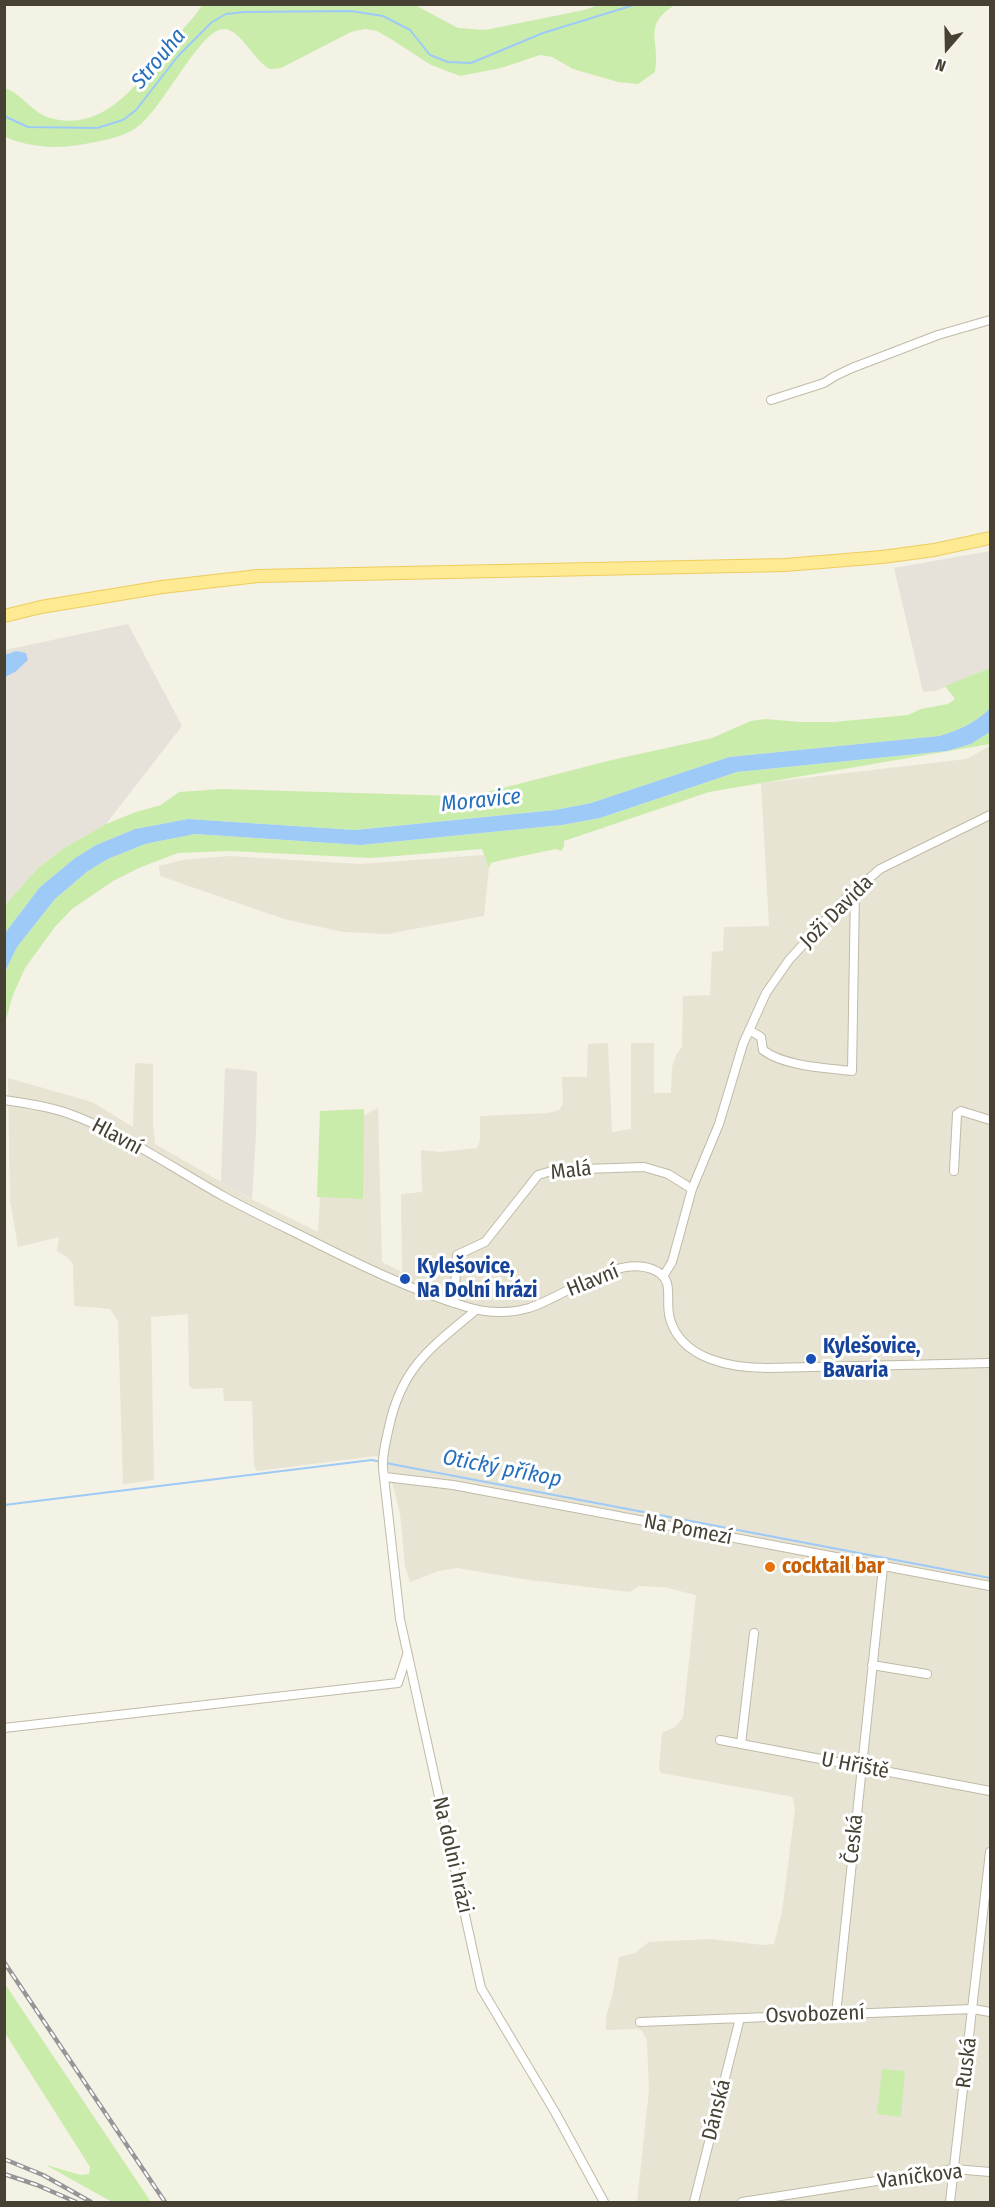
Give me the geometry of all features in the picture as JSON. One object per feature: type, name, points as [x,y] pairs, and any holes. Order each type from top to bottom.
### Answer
[{"type":"main road","points":[[4,616],[40,607],[162,587],[258,576],[785,565],[882,557],[990,538]]},
{"type":"street","points":[[771,400],[824,383],[852,368],[938,335],[990,320]]},
{"type":"street","name":"Joži Davida","points":[[664,1275],[672,1262],[692,1189],[719,1124],[743,1044],[766,993],[789,960],[855,891],[880,869],[990,815]]},
{"type":"street","points":[[749,1030],[761,1037],[763,1050],[772,1055],[796,1063],[852,1071],[855,891]]},
{"type":"street","name":"Hlavní","points":[[4,1100],[48,1107],[98,1126],[226,1198],[381,1275],[477,1310],[504,1312],[527,1308],[600,1275],[626,1268],[645,1267],[662,1272],[664,1275]]},
{"type":"street","points":[[954,1171],[957,1114],[961,1111],[990,1120]]},
{"type":"street","name":"Malá","points":[[454,1303],[457,1255],[485,1242],[538,1175],[555,1170],[635,1166],[668,1174],[692,1189]]},
{"type":"street","points":[[664,1275],[667,1281],[669,1314],[676,1333],[699,1354],[719,1362],[746,1368],[990,1363]]},
{"type":"street","name":"Na dolni hrázi","points":[[477,1310],[423,1356],[411,1371],[395,1403],[382,1457],[400,1619],[482,1988],[555,2112],[604,2202]]},
{"type":"street","name":"Na Pomezí","points":[[385,1477],[465,1487],[990,1586]]},
{"type":"street","name":"Česká","points":[[836,2014],[883,1567]]},
{"type":"street","points":[[741,1744],[753,1633]]},
{"type":"street","points":[[4,1728],[398,1683],[407,1654]]},
{"type":"street","points":[[872,1665],[927,1674]]},
{"type":"street","name":"U Hřiště","points":[[720,1740],[990,1791]]},
{"type":"street","name":"Ruská","points":[[950,2202],[990,1852]]},
{"type":"street","name":"Osvobození","points":[[640,2022],[973,2009],[990,2012]]},
{"type":"street","name":"Dánská","points":[[694,2202],[740,2018]]},
{"type":"street","name":"Vaníčkova","points":[[742,2202],[954,2169],[990,2172]]},
{"type":"shaded area","points":[[990,551],[990,668],[935,691],[923,692],[894,568]]},
{"type":"shaded area","points":[[128,624],[182,726],[106,824],[64,848],[38,868],[5,905],[5,650]]},
{"type":"shaded area","points":[[990,746],[990,2202],[637,2202],[649,2090],[647,2041],[642,2031],[638,2029],[606,2030],[606,2017],[619,1957],[635,1953],[649,1942],[710,1939],[763,1945],[774,1944],[782,1912],[795,1809],[793,1798],[789,1796],[661,1773],[659,1769],[662,1733],[675,1727],[683,1718],[696,1595],[663,1587],[639,1586],[630,1592],[529,1580],[457,1568],[439,1571],[410,1582],[405,1566],[400,1513],[386,1460],[376,1456],[257,1471],[254,1465],[252,1401],[224,1401],[223,1388],[193,1389],[189,1386],[188,1314],[151,1317],[154,1480],[123,1484],[118,1321],[110,1309],[74,1306],[73,1264],[57,1251],[59,1237],[18,1247],[10,1201],[8,1078],[92,1102],[133,1127],[135,1065],[137,1063],[153,1064],[155,1144],[249,1198],[318,1232],[320,1197],[363,1198],[363,1116],[378,1108],[382,1262],[402,1272],[401,1194],[422,1192],[421,1150],[440,1152],[477,1148],[480,1140],[480,1116],[548,1113],[559,1110],[563,1104],[562,1077],[587,1077],[588,1044],[608,1043],[612,1132],[631,1129],[631,1043],[654,1043],[654,1093],[671,1093],[672,1067],[682,1047],[683,996],[710,995],[712,952],[723,951],[724,927],[769,926],[761,783],[966,759]]},
{"type":"shaded area","points":[[484,855],[489,868],[484,916],[387,934],[343,932],[284,919],[160,876],[159,866],[183,860],[230,856],[360,864]]},
{"type":"shaded area","points":[[225,1068],[257,1073],[252,1199],[221,1182]]},
{"type":"green space","points":[[202,5],[415,5],[458,28],[485,30],[599,5],[675,5],[658,20],[655,27],[655,72],[638,84],[618,82],[573,69],[552,57],[540,55],[501,68],[460,76],[431,65],[377,31],[365,29],[351,32],[281,68],[270,69],[241,39],[229,30],[223,29],[202,44],[156,107],[133,130],[103,140],[64,147],[35,145],[5,137],[5,88],[47,117],[73,121],[91,117],[107,110],[134,86]]},
{"type":"green space","points":[[990,668],[990,708],[973,722],[946,734],[729,757],[591,803],[555,810],[355,830],[188,819],[135,829],[96,845],[75,858],[40,887],[5,933],[5,905],[38,868],[64,848],[106,824],[161,805],[179,792],[222,789],[456,796],[483,793],[612,760],[712,738],[751,721],[765,719],[834,722],[908,715],[921,709],[948,704],[955,699],[945,686]]},
{"type":"green space","points":[[990,732],[990,744],[709,792],[564,841],[561,851],[556,849],[498,861],[491,863],[489,868],[482,849],[371,858],[230,851],[178,853],[113,881],[72,909],[54,928],[25,968],[13,995],[5,1023],[5,972],[17,947],[55,899],[88,871],[108,859],[145,844],[195,834],[361,845],[562,825],[600,818],[737,772],[947,751],[971,744]]},
{"type":"green space","points":[[364,1109],[363,1199],[317,1197],[320,1111]]},
{"type":"green space","points":[[4,1984],[151,2202],[112,2202],[46,2165],[81,2175],[89,2174],[90,2167],[5,2033]]},
{"type":"green space","points":[[882,2069],[905,2071],[901,2117],[877,2114]]},
{"type":"water","points":[[16,651],[26,653],[28,660],[15,672],[5,677],[5,655]]},
{"type":"water","points":[[990,708],[990,732],[971,744],[947,751],[737,772],[600,818],[562,825],[361,845],[195,834],[145,844],[108,859],[88,871],[55,899],[17,947],[5,972],[5,933],[40,887],[75,858],[96,845],[135,829],[188,819],[355,830],[555,810],[591,803],[729,757],[939,736],[967,725]]},
{"type":"waterway","name":"Strouha","points":[[4,116],[28,127],[97,128],[123,120],[136,110],[178,56],[212,22],[226,14],[351,11],[383,16],[410,30],[430,55],[448,62],[471,63],[543,33],[637,4]]},
{"type":"waterway","name":"Otický příkop","points":[[4,1505],[372,1460],[381,1462]]},
{"type":"waterway","name":"Otický příkop","points":[[386,1463],[990,1578]]},
{"type":"railway","points":[[4,1962],[165,2202]]},
{"type":"railway","points":[[4,2159],[43,2175],[91,2202]]},
{"type":"railway","points":[[4,2174],[76,2202]]},
{"type":"place","name":"Kylešovice, Na Dolní hrázi","points":[[405,1279]]},
{"type":"place","name":"Kylešovice, Bavaria","points":[[811,1359]]},
{"type":"place","name":"cocktail bar","points":[[770,1567]]},
{"type":"water label","name":"Moravice","points":[[481,801]]}]
